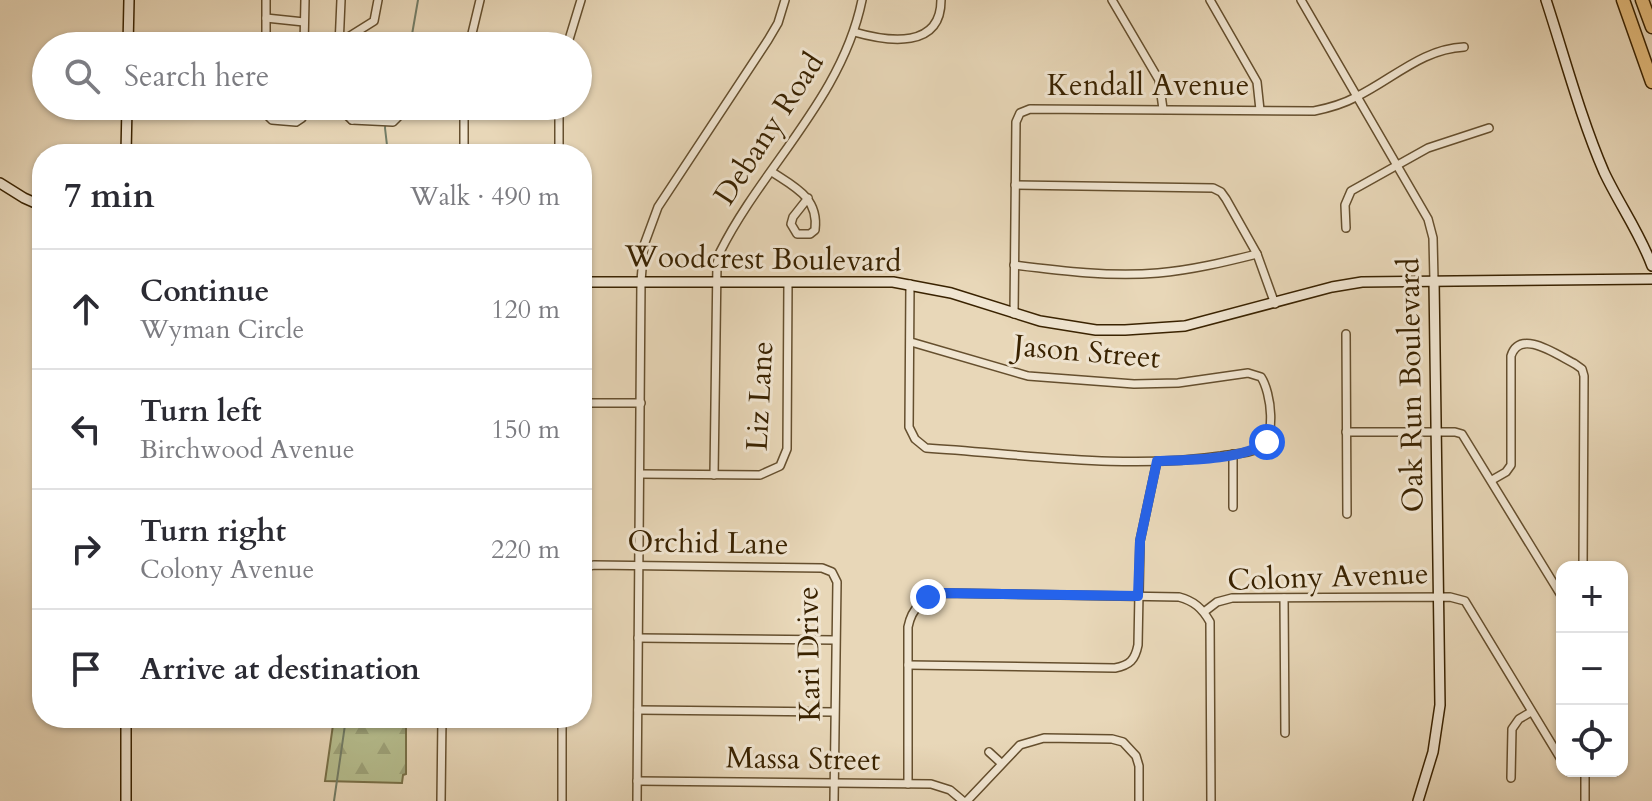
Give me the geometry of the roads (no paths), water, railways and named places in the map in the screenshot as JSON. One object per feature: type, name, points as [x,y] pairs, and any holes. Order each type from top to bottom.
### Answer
[{"type":"highway","points":[[1623,0],[1652,82]]},
{"type":"highway","points":[[1642,0],[1652,27]]},
{"type":"street","points":[[128,32],[129,0]]},
{"type":"street","points":[[266,0],[266,32]]},
{"type":"street","points":[[304,32],[305,0]]},
{"type":"street","points":[[340,32],[341,0]]},
{"type":"street","points":[[357,32],[374,21],[378,0]]},
{"type":"street","points":[[472,32],[480,0]]},
{"type":"street","points":[[571,32],[581,0]]},
{"type":"street","points":[[637,801],[641,281],[644,245],[658,207],[768,40],[778,23],[785,0]]},
{"type":"street","name":"Debany Road","points":[[714,475],[717,264],[725,242],[837,72],[854,32],[862,0]]},
{"type":"street","points":[[854,32],[880,38],[914,38],[934,28],[939,19],[941,0]]},
{"type":"street","points":[[1112,0],[1159,80],[1163,109]]},
{"type":"street","points":[[1210,0],[1257,82],[1260,110]]},
{"type":"street","name":"Oak Run Boulevard","points":[[1301,0],[1432,227],[1440,597],[1438,728],[1418,801]]},
{"type":"street","points":[[1546,0],[1602,168],[1646,248],[1652,266]]},
{"type":"street","points":[[266,18],[304,22]]},
{"type":"street","name":"Kendall Avenue","points":[[1014,314],[1016,122],[1020,113],[1030,109],[1314,111],[1357,97],[1431,53],[1445,48],[1464,47]]},
{"type":"street","points":[[126,144],[127,120]]},
{"type":"street","points":[[272,120],[299,120]]},
{"type":"street","points":[[352,120],[395,120]]},
{"type":"street","points":[[464,120],[464,144]]},
{"type":"street","points":[[559,120],[559,144]]},
{"type":"street","points":[[1346,228],[1345,205],[1351,191],[1428,148],[1489,128]]},
{"type":"street","points":[[772,172],[808,198],[815,213],[815,230],[810,234],[797,234],[791,224],[793,217],[808,198]]},
{"type":"street","points":[[0,183],[32,202]]},
{"type":"street","points":[[1015,185],[1213,188],[1221,192],[1257,254],[1275,304]]},
{"type":"street","points":[[1014,265],[1067,272],[1157,273],[1209,266],[1257,254]]},
{"type":"street","name":"Woodcrest Boulevard","points":[[592,282],[910,284],[951,293],[1014,314],[1096,330],[1157,330],[1215,320],[1332,287],[1362,282],[1652,279]]},
{"type":"street","name":"Liz Lane","points":[[640,474],[760,475],[771,472],[784,460],[787,449],[788,282]]},
{"type":"street","points":[[910,284],[909,427],[915,439],[926,448],[1157,461],[1233,454],[1233,507]]},
{"type":"street","points":[[1346,334],[1347,514]]},
{"type":"street","name":"Jason Street","points":[[911,342],[1028,376],[1134,384],[1178,383],[1248,373],[1261,377],[1268,387],[1270,427],[1267,442],[1257,449],[1233,454]]},
{"type":"street","points":[[1492,480],[1511,465],[1511,356],[1514,348],[1520,343],[1529,342],[1582,369],[1583,561]]},
{"type":"street","points":[[592,403],[641,403]]},
{"type":"street","points":[[1346,432],[1462,434],[1556,587]]},
{"type":"street","points":[[908,784],[908,665],[1126,666],[1136,656],[1140,541],[1157,461]]},
{"type":"street","name":"Orchid Lane","points":[[592,566],[822,568],[832,572]]},
{"type":"street","name":"Kari Drive","points":[[832,572],[837,582],[834,801]]},
{"type":"street","name":"Colony Avenue","points":[[908,665],[908,627],[917,605],[928,597],[942,593],[1179,597],[1193,601],[1204,612],[1217,602],[1232,598],[1440,597],[1465,601],[1556,752]]},
{"type":"street","points":[[1284,598],[1285,733]]},
{"type":"street","points":[[1204,612],[1210,622],[1211,633],[1211,801]]},
{"type":"street","points":[[638,638],[835,640]]},
{"type":"street","points":[[638,710],[834,712]]},
{"type":"street","points":[[1511,778],[1512,729],[1519,719],[1531,712]]},
{"type":"street","points":[[126,728],[126,801]]},
{"type":"street","points":[[441,801],[442,728]]},
{"type":"street","points":[[562,728],[562,801]]},
{"type":"street","points":[[965,801],[1020,745],[1032,740],[1112,739],[1123,742],[1136,756],[1139,801]]},
{"type":"street","points":[[989,752],[1001,763]]},
{"type":"street","points":[[1585,777],[1585,801]]},
{"type":"street","name":"Massa Street","points":[[637,781],[908,784],[940,786],[965,801]]},
{"type":"waterway","points":[[412,32],[418,0]]},
{"type":"waterway","points":[[386,120],[387,144]]},
{"type":"waterway","points":[[334,801],[345,728]]}]
